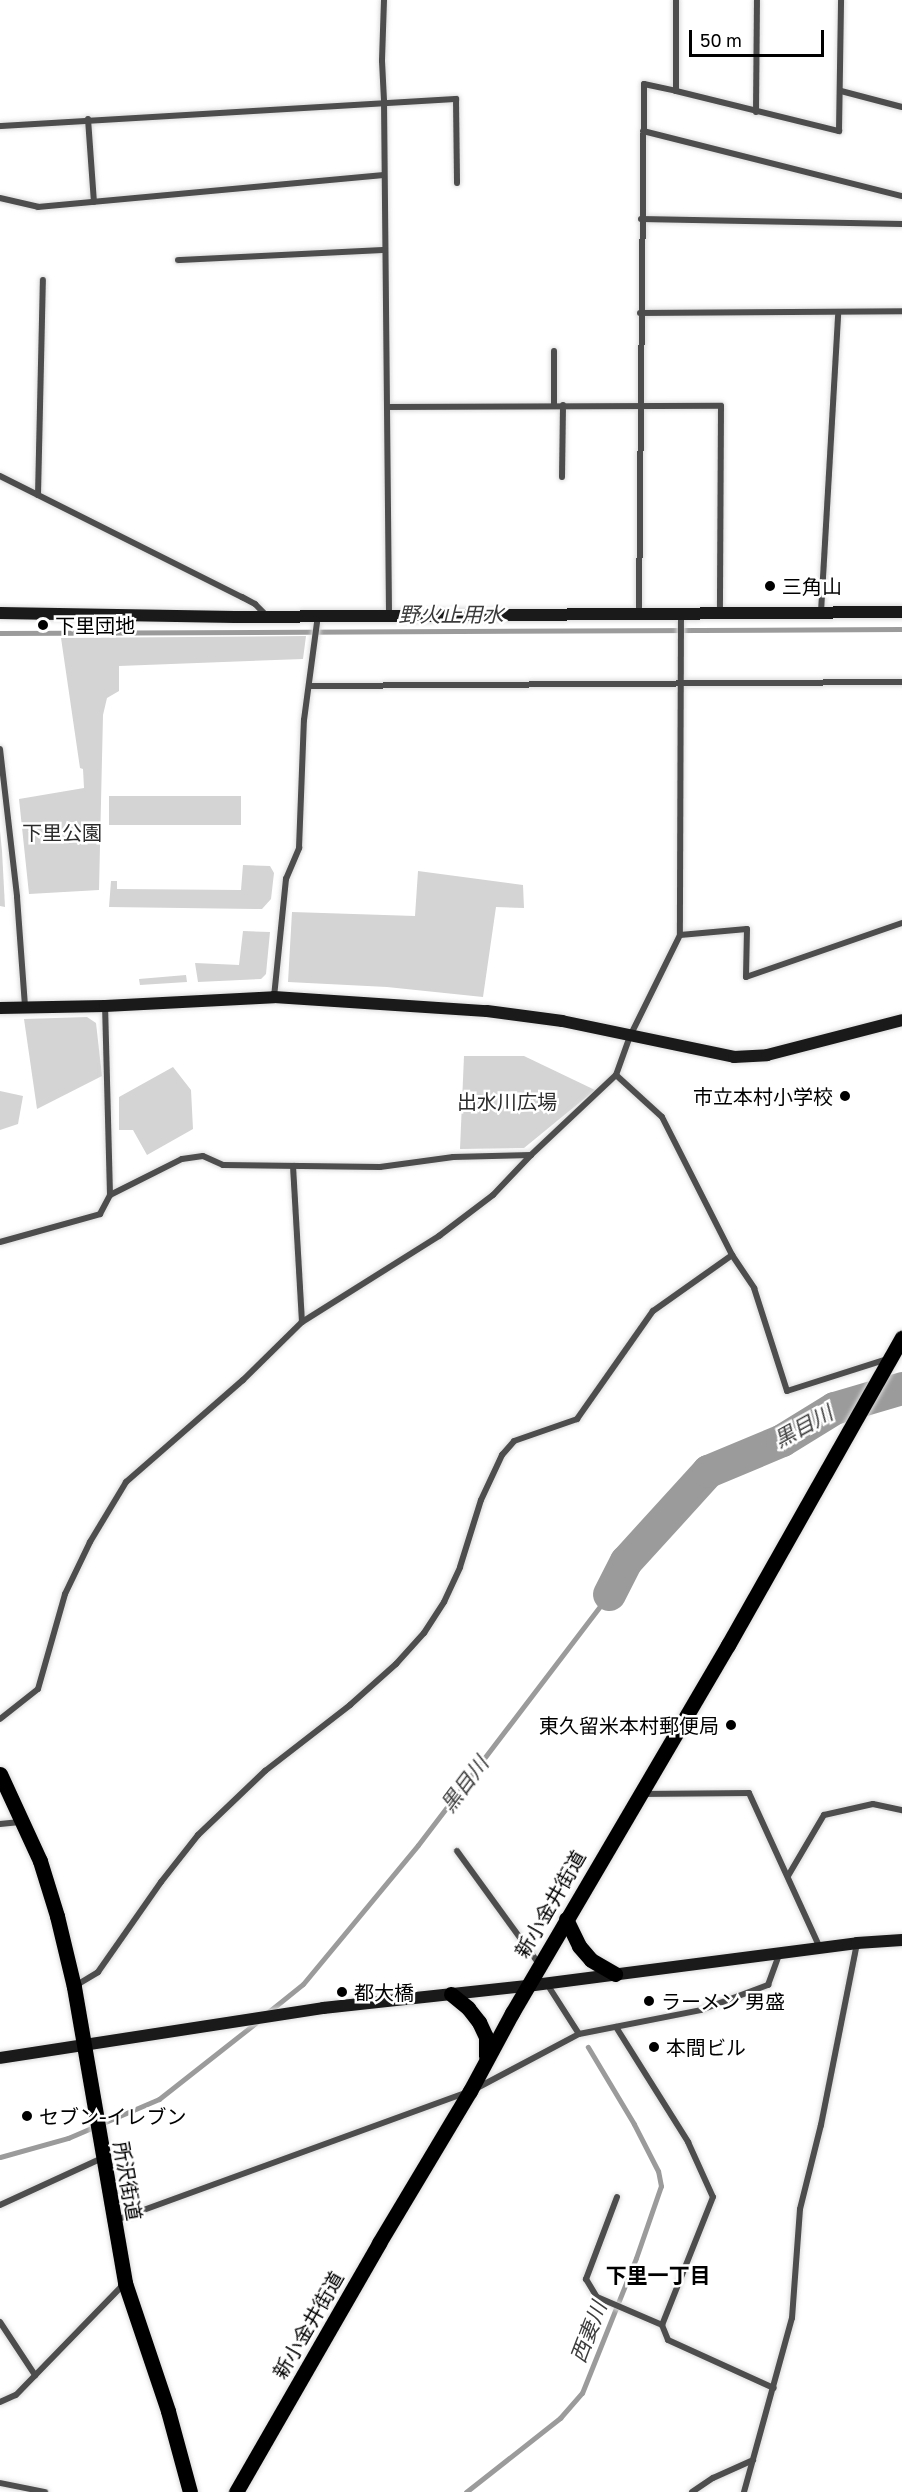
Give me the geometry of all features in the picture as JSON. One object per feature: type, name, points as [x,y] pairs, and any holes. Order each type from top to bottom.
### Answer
[{"type":"main road","name":"新小金井街道","points":[[236,2492],[379,2243],[470,2091],[527,1986],[902,1338]]},
{"type":"main road","name":"所沢街道","points":[[0,1774],[40,1861],[57,1916],[74,1987],[125,2283],[168,2411],[190,2492]]},
{"type":"main road","points":[[566,1919],[579,1946],[591,1960],[615,1974]]},
{"type":"main road","points":[[451,1994],[468,2008],[479,2022],[486,2037],[486,2059]]},
{"type":"street","points":[[384,0],[382,61],[389,614]]},
{"type":"street","points":[[676,0],[676,91]]},
{"type":"street","points":[[756,112],[757,0]]},
{"type":"street","points":[[639,612],[640,313],[644,84],[839,131],[841,0]]},
{"type":"street","points":[[841,91],[902,107]]},
{"type":"street","points":[[0,126],[384,101],[456,99],[457,183]]},
{"type":"street","points":[[88,119],[94,202]]},
{"type":"street","points":[[643,131],[902,196]]},
{"type":"street","points":[[0,198],[38,207],[384,175]]},
{"type":"street","points":[[641,219],[902,224]]},
{"type":"street","points":[[178,260],[385,250]]},
{"type":"street","points":[[38,495],[43,280]]},
{"type":"street","points":[[640,313],[838,314],[902,311]]},
{"type":"street","points":[[821,612],[838,314]]},
{"type":"street","points":[[554,351],[554,405]]},
{"type":"street","points":[[562,477],[563,405]]},
{"type":"street","points":[[388,407],[721,406],[720,612]]},
{"type":"street","points":[[0,476],[242,597],[255,604],[267,616]]},
{"type":"street","points":[[0,613],[267,616],[318,619],[389,614],[639,612],[681,618],[720,612],[902,612]]},
{"type":"street","points":[[0,1719],[38,1689],[65,1594],[90,1542],[126,1482],[243,1380],[302,1322],[439,1236],[493,1195],[531,1155],[616,1075],[630,1035],[680,935],[681,618]]},
{"type":"street","points":[[274,997],[286,879],[299,848],[304,720],[318,619]]},
{"type":"street","points":[[310,686],[902,682]]},
{"type":"street","points":[[0,749],[17,897],[25,1008]]},
{"type":"street","points":[[680,935],[747,929],[746,977],[902,923]]},
{"type":"street","points":[[0,1008],[105,1006],[274,997],[487,1011],[562,1021],[734,1057],[767,1054],[902,1020]]},
{"type":"street","points":[[0,1242],[100,1214],[110,1195],[105,1006]]},
{"type":"street","points":[[616,1075],[662,1118],[732,1255],[754,1288],[787,1391],[891,1358]]},
{"type":"street","points":[[110,1195],[182,1159],[202,1156],[223,1165],[380,1167],[453,1157],[531,1155]]},
{"type":"street","points":[[292,1166],[302,1322]]},
{"type":"street","points":[[74,1987],[98,1972],[161,1882],[198,1835],[266,1771],[389,1671],[424,1633],[444,1602],[460,1567],[481,1500],[502,1455],[514,1441],[578,1419],[653,1311],[732,1255]]},
{"type":"street","points":[[638,1794],[749,1793],[820,1948]]},
{"type":"street","points":[[788,1876],[824,1815],[873,1804],[902,1810]]},
{"type":"street","points":[[0,1824],[23,1822]]},
{"type":"street","points":[[457,1851],[540,1965]]},
{"type":"street","points":[[0,2058],[308,2010],[527,1986],[857,1943],[902,1940]]},
{"type":"street","points":[[744,2492],[792,2318],[800,2209],[821,2125],[857,1943]]},
{"type":"street","points":[[113,2221],[470,2091],[579,2034],[701,2010],[768,1985],[779,1954]]},
{"type":"street","points":[[547,1983],[579,2034]]},
{"type":"street","points":[[616,2027],[688,2142],[713,2197],[662,2325],[668,2340],[774,2388]]},
{"type":"street","points":[[0,2205],[102,2158]]},
{"type":"street","points":[[617,2196],[586,2279],[597,2297],[662,2325]]},
{"type":"street","points":[[0,2402],[16,2395],[125,2283]]},
{"type":"street","points":[[0,2322],[35,2375]]},
{"type":"street","points":[[692,2492],[713,2478],[753,2460]]},
{"type":"street","points":[[0,2483],[45,2492]]},
{"type":"green space","points":[[306,636],[303,659],[119,666],[119,691],[107,698],[103,715],[99,890],[29,894],[19,799],[84,788],[83,769],[80,768],[61,638]]},
{"type":"green space","points":[[109,796],[241,796],[241,825],[109,825]]},
{"type":"green space","name":"下里公園","points":[[0,831],[2,851],[5,907],[0,906]]},
{"type":"green space","points":[[243,865],[270,866],[274,873],[271,899],[262,909],[109,907],[111,881],[117,881],[117,889],[241,890]]},
{"type":"green space","points":[[418,871],[523,885],[524,908],[496,907],[483,997],[387,987],[288,982],[292,912],[415,916]]},
{"type":"green space","points":[[243,931],[270,932],[266,974],[261,979],[198,982],[195,963],[239,965]]},
{"type":"green space","points":[[186,975],[187,982],[140,985],[139,979]]},
{"type":"green space","points":[[87,1017],[96,1023],[102,1076],[37,1109],[24,1019]]},
{"type":"green space","name":"出水川広場","points":[[464,1056],[524,1056],[595,1090],[524,1148],[460,1149]]},
{"type":"green space","points":[[173,1067],[191,1090],[193,1129],[147,1155],[133,1130],[119,1130],[119,1097]]},
{"type":"green space","points":[[0,1091],[23,1096],[18,1124],[0,1130]]},
{"type":"waterway","name":"野火止用水","points":[[0,633],[902,629]]},
{"type":"waterway","name":"黒目川","points":[[609,1594],[626,1561],[708,1471],[782,1440],[834,1408],[902,1388]]},
{"type":"waterway","name":"黒目川","points":[[267,2013],[303,1984],[418,1845],[609,1594]]},
{"type":"waterway","name":"黒目川","points":[[0,2157],[68,2138],[159,2099],[258,2021]]},
{"type":"waterway","name":"西妻川","points":[[466,2492],[560,2418],[582,2393],[636,2258],[661,2186],[658,2171],[634,2124],[588,2047]]},
{"type":"place","name":"三角山","points":[[770,586]]},
{"type":"place","name":"下里団地","points":[[43,625]]},
{"type":"place","name":"市立本村小学校","points":[[845,1096]]},
{"type":"place","name":"東久留米本村郵便局","points":[[731,1725]]},
{"type":"place","name":"都大橋","points":[[342,1992]]},
{"type":"place","name":"ラーメン 男盛","points":[[649,2001]]},
{"type":"place","name":"本間ビル","points":[[654,2047]]},
{"type":"place","name":"セブン-イレブン","points":[[27,2116]]},
{"type":"district","name":"下里一丁目","points":[[658,2275]]}]
